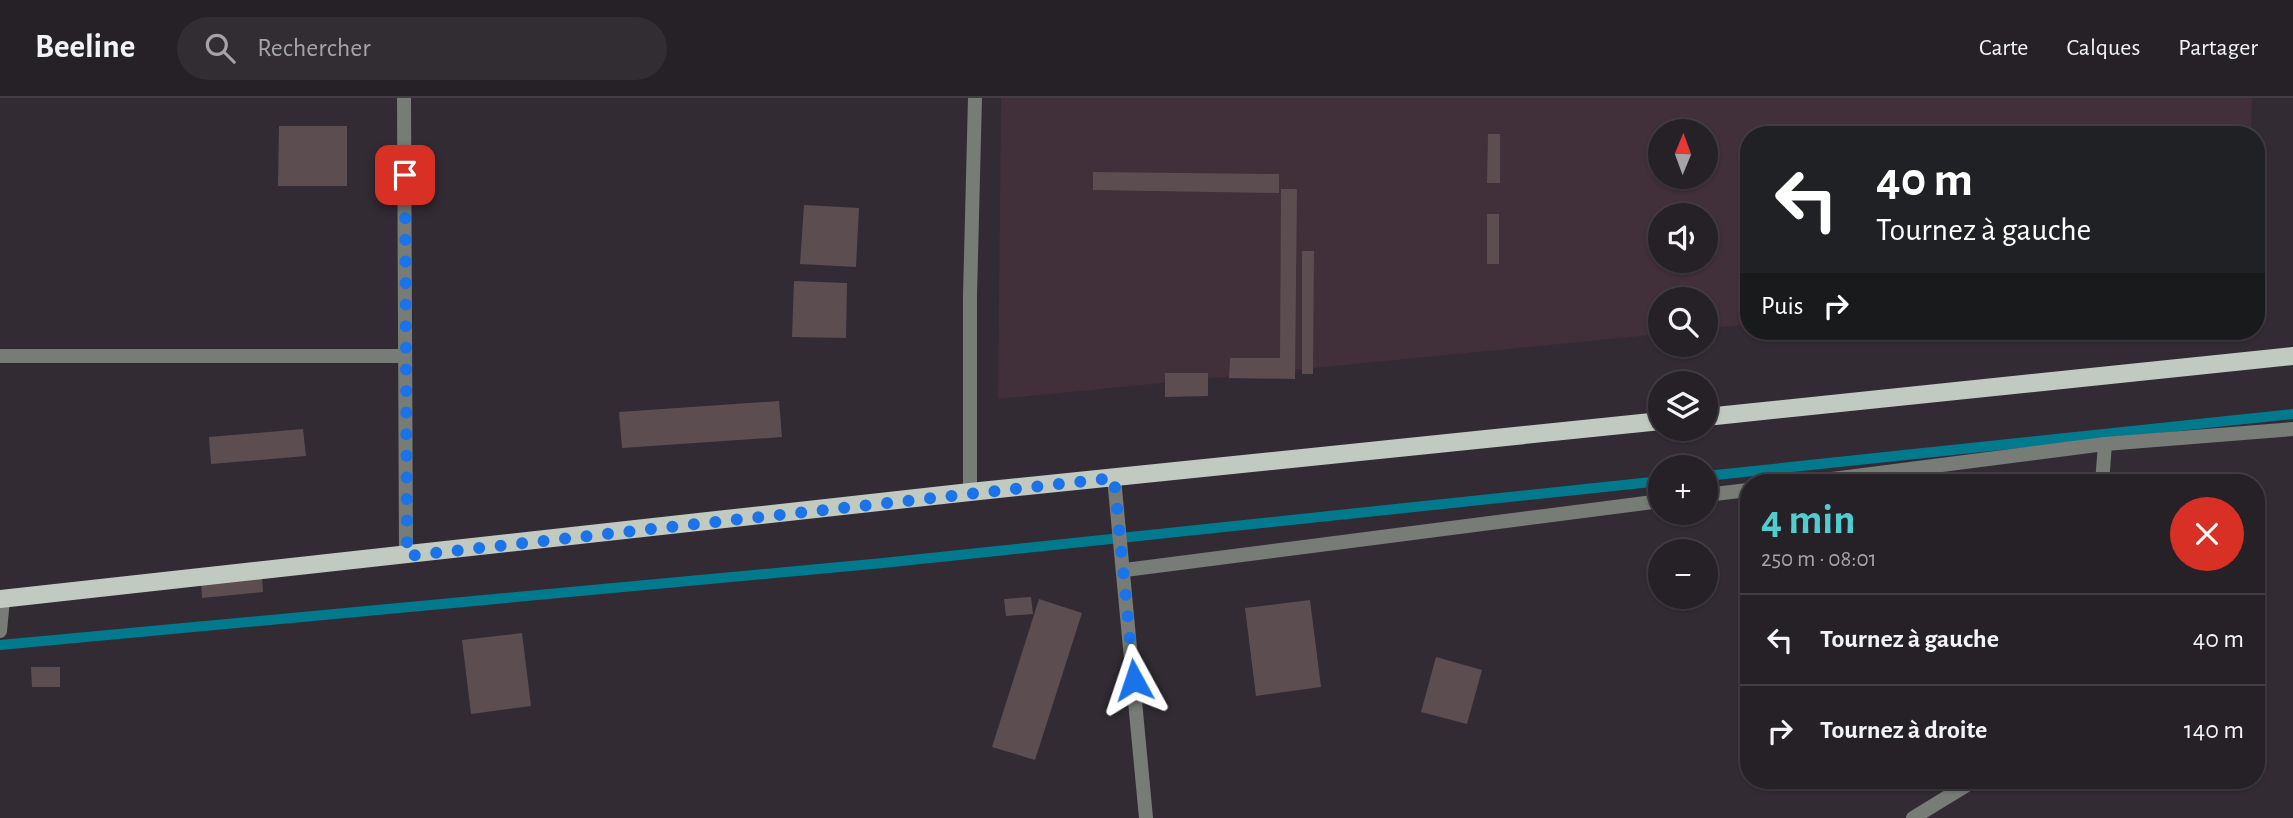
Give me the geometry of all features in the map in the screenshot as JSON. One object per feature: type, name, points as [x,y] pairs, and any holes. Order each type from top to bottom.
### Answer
[{"type":"main road","points":[[1718,415],[2293,356]]},
{"type":"main road","points":[[2,599],[970,492],[1648,422]]},
{"type":"street","points":[[404,98],[407,556]]},
{"type":"street","points":[[970,492],[970,296],[975,98]]},
{"type":"street","points":[[0,356],[405,356]]},
{"type":"street","points":[[1871,474],[2105,444],[2293,429]]},
{"type":"street","points":[[2103,474],[2105,444]]},
{"type":"street","points":[[1114,478],[1125,570],[1146,818]]},
{"type":"street","points":[[1718,494],[1740,491]]},
{"type":"street","points":[[1125,570],[1648,503]]},
{"type":"street","points":[[0,631],[2,599]]},
{"type":"street","points":[[1913,818],[1960,789]]},
{"type":"shaded area","points":[[1001,98],[2252,98],[2251,126],[1740,126],[1740,325],[1718,328],[1718,287],[1648,287],[1648,335],[998,399]]},
{"type":"building","points":[[279,126],[347,126],[347,186],[278,186]]},
{"type":"building","points":[[1488,134],[1500,134],[1500,183],[1487,183]]},
{"type":"building","points":[[1093,172],[1279,174],[1279,193],[1093,190]]},
{"type":"building","points":[[1281,189],[1297,189],[1295,379],[1229,378],[1230,358],[1280,358]]},
{"type":"building","points":[[804,205],[859,208],[856,267],[800,264]]},
{"type":"building","points":[[1487,214],[1499,214],[1499,264],[1487,264]]},
{"type":"building","points":[[1302,251],[1314,251],[1313,374],[1302,374]]},
{"type":"building","points":[[794,281],[847,283],[846,338],[792,337]]},
{"type":"building","points":[[1165,373],[1208,373],[1208,396],[1165,397]]},
{"type":"building","points":[[779,401],[782,437],[622,448],[619,412]]},
{"type":"building","points":[[303,429],[306,456],[211,464],[209,437]]},
{"type":"building","points":[[262,577],[263,592],[202,598],[201,583]]},
{"type":"building","points":[[1031,597],[1033,614],[1006,616],[1004,599]]},
{"type":"building","points":[[1039,599],[1082,613],[1035,760],[992,747]]},
{"type":"building","points":[[1310,600],[1321,687],[1256,696],[1245,608]]},
{"type":"building","points":[[522,633],[531,706],[471,714],[462,640]]},
{"type":"building","points":[[1436,657],[1482,670],[1467,724],[1421,712]]},
{"type":"building","points":[[31,667],[60,667],[60,687],[32,687]]},
{"type":"waterway","points":[[1718,475],[2293,414]]},
{"type":"waterway","points":[[0,645],[883,563],[1648,482]]},
{"type":"route","points":[[405,175],[407,556],[1114,478],[1134,680]]}]
